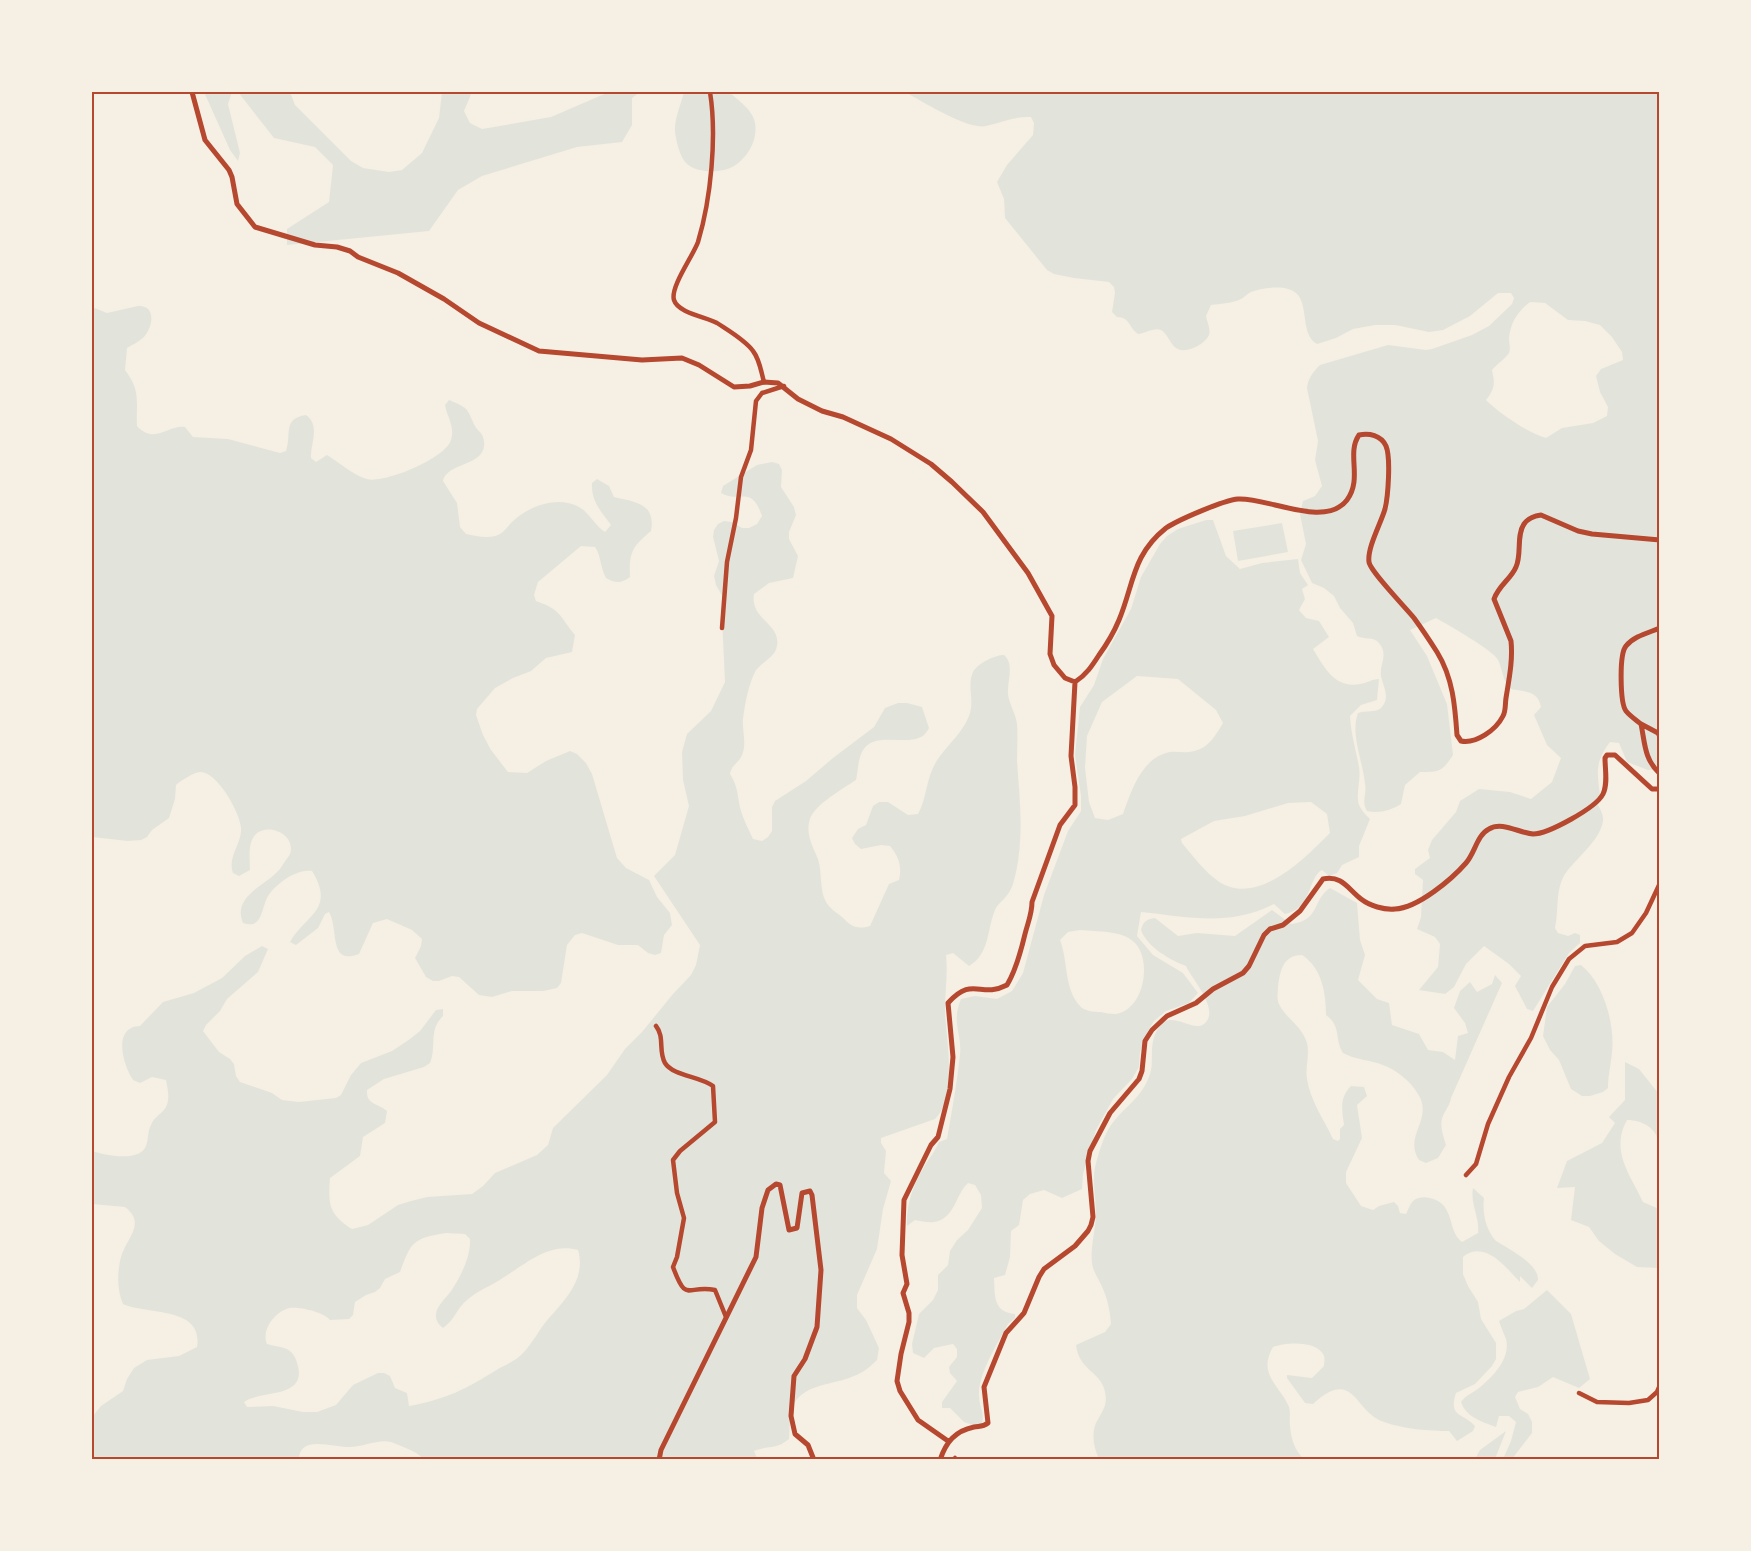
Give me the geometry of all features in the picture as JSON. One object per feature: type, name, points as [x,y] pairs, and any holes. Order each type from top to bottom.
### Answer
[{"type":"street","points":[[192,92],[205,140],[229,170],[237,204],[255,227],[315,245],[350,251],[358,257],[398,273],[444,299],[478,323],[539,351],[642,360],[682,358],[699,365],[734,387],[764,382],[777,383],[784,386],[798,399],[891,439],[937,468],[976,506],[1035,584],[1052,616],[1050,654],[1056,670],[1065,678],[1075,682]]},
{"type":"street","points":[[710,92],[712,156],[703,223],[695,250],[675,288],[673,298],[682,309],[717,324],[745,343],[758,360],[764,382]]},
{"type":"street","points":[[722,628],[727,562],[741,477],[751,450],[756,401],[762,393],[784,386]]},
{"type":"street","points":[[948,1441],[918,1420],[897,1382],[909,1322],[909,1313],[903,1293],[907,1284],[902,1255],[904,1200],[931,1145],[938,1137],[950,1089],[953,1057],[948,1003],[958,992],[965,989],[995,990],[1007,985],[1024,945],[1025,934],[1032,915],[1032,902],[1060,825],[1075,805],[1071,756],[1075,682],[1089,670],[1110,639],[1142,555],[1166,529],[1209,508],[1235,499],[1247,499],[1295,510],[1325,513],[1337,508],[1348,498],[1354,485],[1356,477],[1354,444],[1359,435],[1369,433],[1379,438],[1387,446],[1389,481],[1386,507],[1369,563],[1413,618],[1438,654],[1452,684],[1457,735],[1461,741],[1467,743],[1486,734],[1504,714],[1511,675],[1512,648],[1494,599],[1500,587],[1517,566],[1523,525],[1528,520],[1541,515],[1585,532],[1659,540]]},
{"type":"street","points":[[1659,628],[1632,640],[1625,647],[1622,653],[1621,696],[1626,712],[1641,724],[1658,733],[1659,737]]},
{"type":"street","points":[[1641,724],[1644,751],[1647,759],[1659,774]]},
{"type":"street","points":[[940,1460],[948,1441],[956,1434],[975,1427],[983,1427],[988,1423],[984,1388],[1006,1333],[1024,1313],[1044,1269],[1075,1246],[1088,1231],[1093,1217],[1088,1161],[1090,1151],[1110,1113],[1139,1079],[1145,1041],[1158,1024],[1167,1016],[1196,1003],[1214,989],[1243,973],[1249,966],[1264,934],[1270,929],[1283,925],[1300,911],[1323,879],[1339,879],[1362,900],[1379,908],[1406,907],[1426,898],[1467,862],[1483,833],[1488,829],[1503,826],[1530,833],[1545,832],[1590,806],[1603,794],[1605,758],[1610,754],[1616,755],[1652,789],[1659,789]]},
{"type":"street","points":[[1466,1175],[1476,1164],[1488,1124],[1509,1077],[1531,1038],[1552,987],[1569,959],[1585,946],[1617,942],[1632,933],[1646,913],[1659,883]]},
{"type":"street","points":[[656,1026],[661,1032],[664,1062],[671,1069],[704,1079],[713,1086],[715,1122],[680,1151],[674,1160],[677,1193],[684,1218],[673,1267],[679,1284],[684,1290],[691,1292],[704,1287],[715,1290],[726,1317]]},
{"type":"street","points":[[659,1460],[661,1450],[756,1257],[762,1208],[768,1190],[776,1184],[780,1185],[789,1230],[797,1228],[802,1193],[810,1191],[812,1195],[821,1270],[817,1328],[805,1359],[794,1376],[791,1416],[795,1434],[808,1445],[814,1460]]},
{"type":"street","points":[[1580,1393],[1597,1402],[1629,1403],[1648,1400],[1658,1392],[1659,1385]]},
{"type":"shaded area","points":[[204,92],[232,92],[228,104],[240,153],[238,161],[230,150]]},
{"type":"shaded area","points":[[238,92],[290,92],[295,105],[351,161],[363,168],[389,172],[402,170],[422,153],[439,118],[442,92],[472,92],[464,111],[470,123],[482,129],[551,117],[609,92],[640,92],[632,98],[632,125],[622,142],[577,147],[482,176],[458,190],[429,231],[287,245],[287,229],[329,202],[333,165],[315,147],[274,138]]},
{"type":"shaded area","points":[[684,92],[729,92],[745,106],[754,118],[756,129],[753,142],[748,153],[734,166],[714,171],[699,170],[687,164],[683,159],[675,127]]},
{"type":"shaded area","points":[[905,92],[1659,92],[1659,769],[1648,770],[1627,762],[1619,743],[1610,742],[1602,755],[1598,773],[1600,795],[1595,800],[1603,815],[1601,828],[1593,842],[1565,874],[1558,894],[1555,928],[1558,933],[1568,936],[1575,933],[1580,935],[1580,943],[1569,953],[1533,1011],[1527,1009],[1515,986],[1521,976],[1484,946],[1466,964],[1454,987],[1445,994],[1419,990],[1438,967],[1440,944],[1435,937],[1417,929],[1421,917],[1423,880],[1415,874],[1415,869],[1430,858],[1428,850],[1432,840],[1456,812],[1460,801],[1479,789],[1510,792],[1531,799],[1552,782],[1561,758],[1547,745],[1534,715],[1541,707],[1537,697],[1511,689],[1498,660],[1488,650],[1436,618],[1410,630],[1427,656],[1447,704],[1453,755],[1440,770],[1420,772],[1405,785],[1401,804],[1385,811],[1367,811],[1364,804],[1364,775],[1355,730],[1358,713],[1381,708],[1386,700],[1381,676],[1382,647],[1377,641],[1357,636],[1353,623],[1340,608],[1334,596],[1324,588],[1312,583],[1301,560],[1306,544],[1300,514],[1303,501],[1315,496],[1322,486],[1315,460],[1318,441],[1307,388],[1313,373],[1320,365],[1388,345],[1426,350],[1472,335],[1489,326],[1512,304],[1514,298],[1511,293],[1498,293],[1470,316],[1443,330],[1429,332],[1395,325],[1375,325],[1353,329],[1317,344],[1308,332],[1303,306],[1296,293],[1284,288],[1264,289],[1251,292],[1236,301],[1211,305],[1206,316],[1210,330],[1207,338],[1195,348],[1180,350],[1161,330],[1138,334],[1127,321],[1117,317],[1112,312],[1114,287],[1109,282],[1074,278],[1054,274],[1047,270],[1005,218],[1004,199],[997,182],[1007,165],[1033,135],[1034,123],[1031,117],[978,126],[968,124],[933,108]],"holes":[[[1530,302],[1545,303],[1568,320],[1600,325],[1622,352],[1623,360],[1601,369],[1596,376],[1600,392],[1608,407],[1607,416],[1593,423],[1562,428],[1546,438],[1514,422],[1486,400],[1494,386],[1492,370],[1509,353],[1510,333],[1515,318]]]},
{"type":"shaded area","points":[[138,306],[148,309],[151,313],[151,323],[143,338],[127,348],[125,370],[136,390],[137,426],[150,434],[185,427],[193,437],[228,439],[280,453],[286,451],[291,423],[298,417],[306,415],[313,424],[311,458],[316,462],[327,455],[367,479],[387,478],[427,462],[447,447],[452,435],[445,405],[449,400],[466,409],[483,437],[484,447],[481,454],[452,470],[443,481],[457,503],[460,527],[466,534],[482,537],[498,535],[526,511],[553,502],[579,507],[605,532],[611,525],[597,506],[593,496],[592,483],[597,479],[609,486],[614,497],[642,505],[647,509],[652,522],[651,531],[633,551],[630,577],[618,582],[606,578],[595,547],[581,546],[538,582],[534,595],[536,601],[556,611],[575,635],[572,652],[546,658],[531,671],[495,688],[477,709],[476,715],[491,750],[508,772],[527,773],[546,761],[570,751],[586,763],[592,774],[617,858],[626,868],[649,880],[657,897],[670,913],[672,925],[664,935],[661,953],[655,955],[648,953],[638,945],[618,945],[582,933],[575,935],[567,945],[561,983],[557,988],[543,991],[512,991],[492,997],[479,995],[459,977],[452,976],[433,981],[426,977],[415,958],[422,939],[412,930],[387,919],[373,923],[359,954],[343,955],[339,950],[329,912],[325,914],[318,928],[296,945],[290,942],[320,903],[319,884],[312,871],[300,872],[276,886],[268,896],[258,921],[250,924],[243,923],[242,905],[247,897],[276,873],[290,854],[291,847],[289,840],[278,831],[264,830],[253,838],[250,845],[250,870],[239,876],[233,873],[232,861],[241,834],[240,821],[221,786],[208,774],[201,772],[176,785],[175,799],[169,818],[152,830],[147,837],[128,841],[92,837],[92,307],[107,313]]},
{"type":"shaded area","points":[[772,462],[779,464],[782,470],[781,487],[794,507],[796,515],[789,532],[789,539],[798,556],[793,578],[769,583],[754,594],[756,610],[775,632],[777,646],[773,654],[759,666],[752,679],[743,719],[743,751],[730,774],[736,788],[742,815],[753,839],[762,841],[772,831],[772,807],[775,801],[806,781],[874,727],[885,708],[898,703],[922,707],[929,728],[917,739],[882,740],[867,745],[861,755],[856,780],[817,808],[810,819],[809,835],[818,859],[824,898],[832,909],[851,925],[861,928],[870,926],[889,884],[899,880],[900,870],[898,858],[890,846],[881,845],[861,849],[852,838],[858,829],[866,825],[873,806],[879,802],[888,802],[908,815],[918,814],[933,768],[964,726],[970,713],[973,672],[983,663],[1000,655],[1004,655],[1010,668],[1008,694],[1017,724],[1020,808],[1017,869],[1011,889],[992,917],[987,941],[981,955],[969,966],[953,953],[946,955],[945,1011],[949,1083],[942,1109],[935,1119],[881,1138],[886,1151],[884,1173],[891,1181],[883,1209],[877,1249],[857,1295],[857,1308],[866,1320],[879,1348],[877,1360],[857,1375],[812,1389],[798,1398],[790,1418],[789,1439],[776,1446],[754,1451],[760,1459],[423,1459],[413,1451],[386,1441],[350,1447],[311,1444],[301,1451],[299,1459],[92,1459],[92,1417],[101,1406],[123,1391],[134,1368],[147,1360],[179,1356],[197,1347],[197,1334],[192,1325],[183,1318],[123,1304],[118,1281],[119,1269],[121,1257],[135,1225],[134,1219],[125,1207],[92,1204],[92,1151],[120,1156],[135,1155],[141,1152],[145,1148],[152,1123],[166,1108],[168,1096],[166,1080],[152,1077],[140,1083],[133,1080],[123,1057],[122,1048],[126,1033],[131,1028],[140,1026],[163,1002],[194,993],[222,978],[245,956],[262,946],[268,949],[258,972],[227,999],[203,1031],[219,1052],[234,1064],[236,1076],[240,1082],[272,1093],[282,1100],[299,1102],[336,1098],[341,1095],[351,1075],[361,1063],[392,1051],[420,1031],[436,1010],[443,1009],[443,1016],[438,1021],[434,1033],[430,1063],[424,1067],[384,1079],[367,1090],[368,1098],[387,1111],[385,1123],[363,1137],[360,1156],[330,1178],[329,1195],[334,1213],[352,1229],[368,1225],[398,1205],[411,1201],[427,1197],[472,1194],[495,1173],[537,1155],[548,1145],[553,1128],[607,1075],[625,1049],[691,975],[696,965],[700,945],[654,876],[675,855],[689,806],[683,780],[682,752],[687,734],[711,711],[725,682],[722,618],[725,601],[714,576],[719,561],[713,537],[714,530],[724,521],[732,522],[742,528],[749,528],[757,524],[762,516],[754,500],[721,493],[723,486],[757,465]],"holes":[[[446,1233],[465,1234],[470,1239],[465,1264],[456,1283],[436,1312],[437,1321],[443,1328],[471,1297],[536,1257],[556,1249],[578,1250],[579,1270],[573,1287],[545,1322],[529,1347],[519,1357],[456,1392],[409,1406],[407,1393],[395,1388],[390,1376],[378,1373],[353,1385],[336,1405],[317,1412],[303,1412],[273,1406],[247,1407],[244,1402],[251,1398],[289,1389],[299,1377],[298,1366],[293,1354],[283,1348],[267,1344],[268,1327],[279,1313],[290,1308],[299,1308],[317,1312],[330,1320],[349,1319],[353,1315],[355,1302],[375,1292],[385,1279],[400,1272],[407,1254],[415,1243],[426,1237]]]},
{"type":"shaded area","points":[[1213,520],[1226,556],[1240,569],[1262,563],[1298,559],[1300,573],[1308,585],[1302,589],[1305,599],[1299,610],[1306,618],[1319,621],[1329,637],[1313,649],[1321,663],[1337,680],[1351,685],[1379,679],[1377,700],[1361,705],[1350,716],[1359,771],[1358,803],[1370,819],[1359,846],[1359,857],[1342,865],[1337,873],[1329,876],[1322,870],[1317,874],[1305,900],[1294,911],[1285,914],[1274,904],[1241,916],[1225,918],[1192,918],[1141,912],[1137,936],[1153,955],[1183,973],[1198,993],[1189,1003],[1166,1011],[1154,1021],[1149,1029],[1140,1052],[1139,1067],[1132,1079],[1113,1099],[1096,1130],[1083,1174],[1082,1189],[1062,1198],[1044,1190],[1030,1194],[1023,1200],[1019,1225],[1011,1231],[1010,1257],[1005,1275],[994,1278],[995,1297],[999,1306],[1008,1313],[1015,1314],[1015,1318],[1008,1324],[989,1359],[982,1378],[979,1395],[983,1414],[981,1428],[964,1422],[950,1408],[942,1408],[942,1402],[957,1381],[950,1373],[949,1367],[957,1357],[957,1349],[953,1344],[934,1348],[924,1358],[913,1353],[912,1344],[919,1314],[933,1300],[938,1290],[938,1275],[948,1265],[950,1251],[957,1240],[968,1230],[982,1208],[981,1195],[975,1185],[968,1183],[951,1212],[941,1220],[932,1222],[915,1220],[907,1226],[909,1203],[920,1174],[939,1142],[947,1139],[960,1055],[957,1014],[961,999],[975,996],[997,999],[1012,991],[1023,973],[1044,895],[1068,831],[1081,811],[1075,755],[1080,707],[1094,685],[1103,659],[1131,609],[1141,577],[1160,544],[1178,529]],"holes":[[[1137,676],[1178,679],[1216,710],[1223,723],[1213,738],[1201,749],[1170,752],[1152,761],[1139,776],[1123,814],[1108,820],[1095,818],[1089,802],[1085,768],[1087,736],[1102,702]],[[1311,802],[1327,814],[1330,833],[1294,866],[1264,884],[1248,888],[1233,888],[1218,881],[1203,868],[1182,843],[1181,839],[1214,821],[1245,816],[1288,803]],[[1080,930],[1122,935],[1134,942],[1140,950],[1144,972],[1142,984],[1139,995],[1125,1011],[1115,1014],[1089,1011],[1082,1008],[1075,999],[1071,991],[1060,940],[1068,932]]]},
{"type":"shaded area","points":[[1282,523],[1288,552],[1238,561],[1233,531]]},
{"type":"shaded area","points":[[1330,888],[1357,903],[1360,940],[1365,955],[1358,980],[1377,999],[1389,1003],[1392,1025],[1419,1034],[1428,1050],[1443,1052],[1455,1060],[1458,1036],[1468,1033],[1465,1023],[1454,1008],[1460,991],[1470,982],[1477,992],[1492,984],[1495,975],[1502,983],[1443,1116],[1441,1126],[1446,1145],[1438,1158],[1426,1163],[1419,1160],[1415,1151],[1414,1143],[1423,1111],[1422,1103],[1412,1085],[1388,1067],[1343,1053],[1336,1028],[1326,1015],[1322,982],[1314,967],[1302,955],[1287,961],[1280,975],[1278,1001],[1283,1011],[1305,1037],[1308,1048],[1309,1087],[1333,1139],[1338,1141],[1340,1139],[1340,1129],[1344,1125],[1342,1104],[1347,1091],[1351,1086],[1364,1087],[1367,1096],[1357,1105],[1362,1138],[1346,1172],[1346,1183],[1361,1206],[1373,1210],[1394,1202],[1400,1213],[1406,1214],[1412,1202],[1421,1197],[1440,1202],[1444,1205],[1456,1235],[1462,1242],[1478,1233],[1473,1188],[1484,1198],[1486,1221],[1493,1237],[1529,1263],[1534,1268],[1538,1280],[1532,1288],[1520,1276],[1520,1282],[1502,1263],[1487,1253],[1471,1252],[1463,1257],[1463,1274],[1478,1302],[1481,1319],[1496,1343],[1496,1359],[1475,1384],[1456,1393],[1454,1407],[1456,1411],[1475,1426],[1473,1431],[1457,1441],[1449,1431],[1416,1429],[1384,1422],[1374,1417],[1353,1395],[1346,1391],[1338,1390],[1327,1393],[1313,1404],[1305,1403],[1287,1375],[1312,1378],[1324,1366],[1324,1357],[1315,1347],[1293,1343],[1273,1347],[1267,1365],[1272,1379],[1289,1407],[1292,1440],[1304,1459],[1099,1459],[1093,1437],[1096,1423],[1105,1405],[1105,1392],[1099,1379],[1081,1360],[1076,1345],[1105,1332],[1111,1324],[1106,1297],[1092,1263],[1096,1213],[1095,1167],[1110,1126],[1147,1082],[1151,1069],[1152,1045],[1160,1026],[1165,1021],[1172,1020],[1198,1026],[1204,1024],[1209,1013],[1206,999],[1186,966],[1166,956],[1148,942],[1141,930],[1142,927],[1147,920],[1155,918],[1178,936],[1197,933],[1235,936],[1272,910],[1291,924],[1307,919],[1320,898]]},
{"type":"shaded area","points":[[1581,965],[1603,995],[1612,1035],[1608,1088],[1590,1096],[1582,1096],[1571,1089],[1559,1060],[1550,1050],[1543,1036],[1547,1007],[1565,984],[1575,966]]},
{"type":"shaded area","points":[[1625,1062],[1639,1069],[1659,1094],[1659,1144],[1658,1138],[1648,1126],[1627,1120],[1620,1142],[1624,1162],[1643,1202],[1659,1209],[1659,1268],[1637,1267],[1599,1241],[1589,1227],[1571,1220],[1575,1187],[1557,1188],[1567,1161],[1602,1143],[1615,1123],[1609,1117],[1625,1100]]},
{"type":"shaded area","points":[[1547,1290],[1571,1314],[1590,1379],[1579,1388],[1553,1377],[1538,1387],[1518,1392],[1515,1397],[1520,1409],[1528,1414],[1532,1422],[1532,1433],[1512,1459],[1503,1459],[1516,1422],[1509,1416],[1499,1416],[1496,1427],[1471,1415],[1461,1402],[1489,1379],[1506,1354],[1506,1339],[1499,1321],[1524,1309]]},
{"type":"shaded area","points":[[1506,1431],[1495,1459],[1475,1459],[1480,1450]]}]
